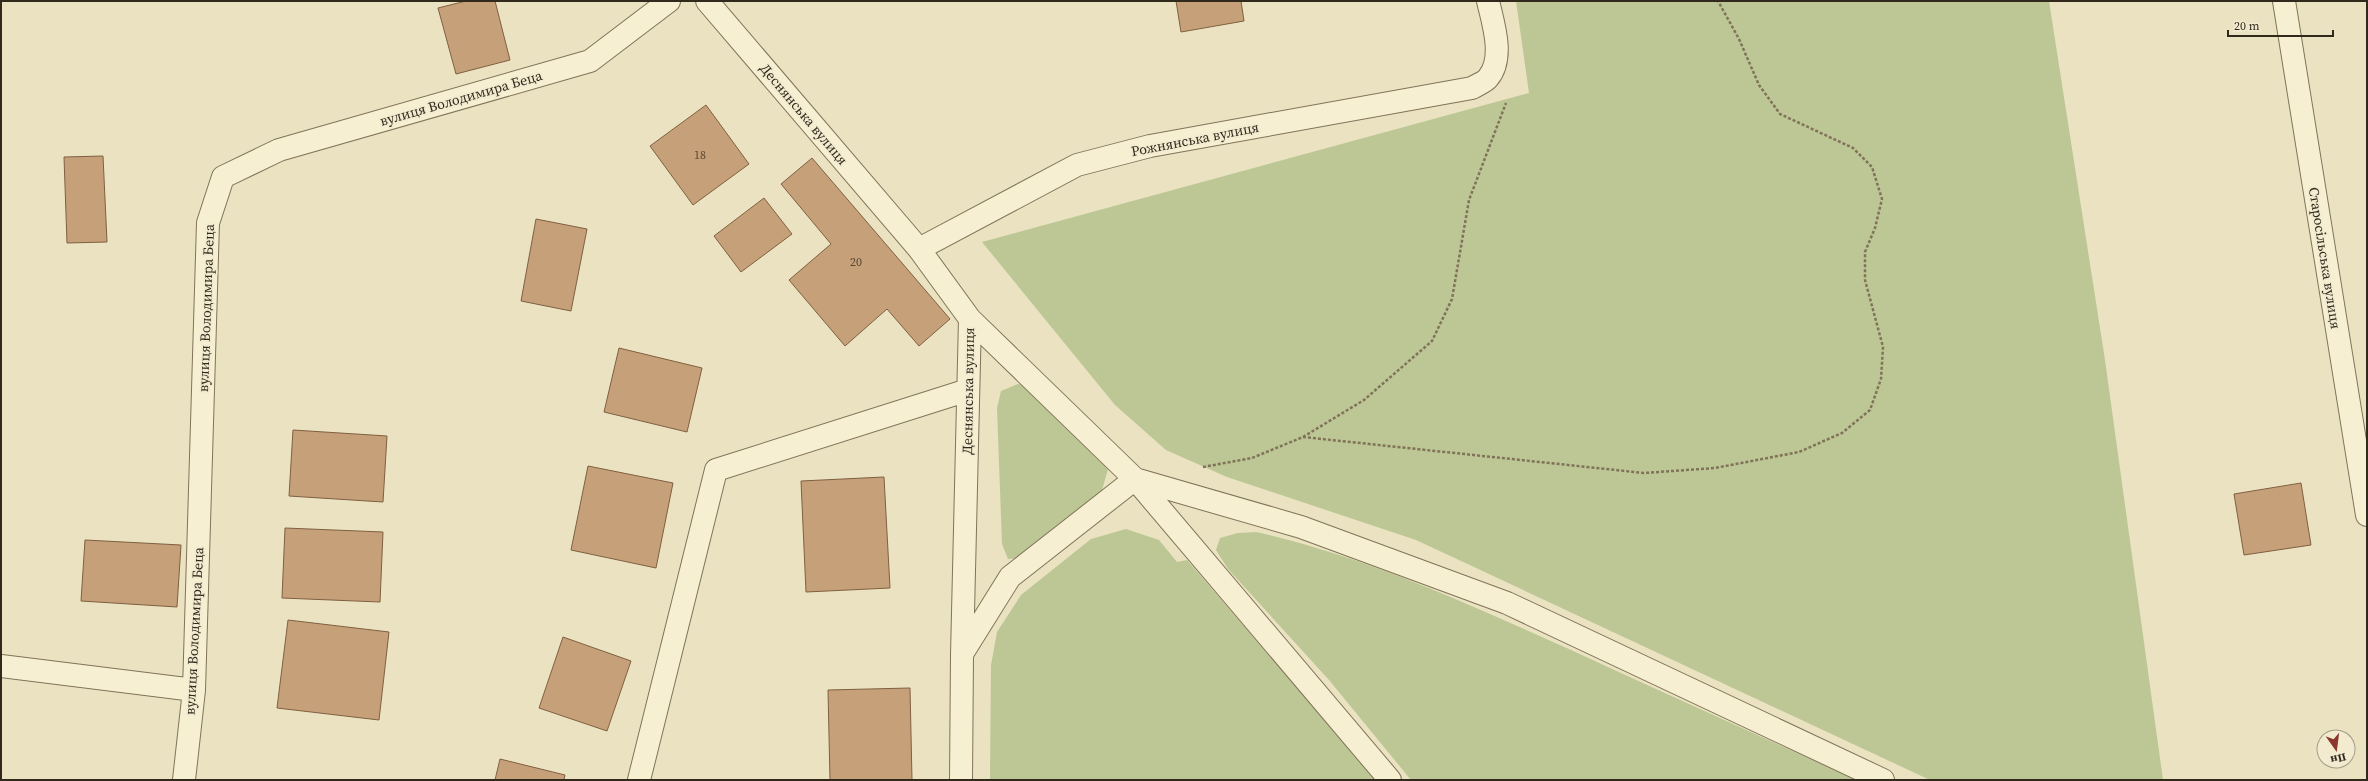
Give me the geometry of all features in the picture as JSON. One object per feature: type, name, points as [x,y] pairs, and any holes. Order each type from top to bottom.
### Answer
[{"type":"street","name":"вулиця Володимира Беца","points":[[184,780],[194,690],[208,223],[223,177],[279,150],[590,61],[669,1]]},
{"type":"street","name":"Деснянська вулиця","points":[[708,1],[919,249],[970,319],[962,655],[961,780]]},
{"type":"street","name":"Рожнянська вулиця","points":[[919,249],[1077,165],[1150,146],[1472,88],[1488,78],[1496,60],[1497,42],[1488,1]]},
{"type":"street","name":"Старосільська вулиця","points":[[2284,1],[2367,515]]},
{"type":"street","points":[[970,319],[1135,479],[1390,780]]},
{"type":"street","points":[[639,780],[716,470],[968,390]]},
{"type":"street","points":[[962,655],[1010,577],[1135,479]]},
{"type":"street","points":[[1135,479],[1301,527],[1507,603],[1883,780]]},
{"type":"street","points":[[1,666],[194,690]]},
{"type":"path","points":[[1303,437],[1644,473],[1715,468],[1799,452],[1842,433],[1870,410],[1881,379],[1883,347],[1865,280],[1865,252],[1875,228],[1882,199],[1872,167],[1853,148],[1780,114],[1759,85],[1738,39],[1718,1]]},
{"type":"path","points":[[1197,468],[1252,458],[1303,437],[1364,400],[1432,341],[1452,299],[1469,200],[1507,101]]},
{"type":"green space","points":[[1516,1],[2049,1],[2105,360],[2163,780],[1930,780],[1416,540],[1227,477],[1166,450],[1115,405],[982,242],[1529,93]]},
{"type":"green space","points":[[1018,384],[1033,387],[1102,452],[1108,469],[1099,501],[1022,558],[1008,559],[1002,544],[997,408],[1001,391]]},
{"type":"green space","points":[[1126,529],[1159,540],[1177,562],[1187,560],[1376,780],[990,780],[991,665],[997,632],[1021,595],[1091,539]]},
{"type":"green space","points":[[1256,532],[1297,542],[1377,568],[1455,599],[1857,780],[1411,780],[1329,680],[1228,569],[1216,550],[1220,538],[1238,533]]},
{"type":"building","points":[[466,1],[495,1],[510,60],[456,74],[438,8]]},
{"type":"building","points":[[1176,1],[1241,1],[1244,21],[1181,32]]},
{"type":"building","points":[[706,105],[749,164],[693,205],[650,146]]},
{"type":"building","points":[[103,156],[107,242],[67,243],[64,157]]},
{"type":"building","points":[[812,158],[950,319],[919,346],[887,309],[845,346],[789,280],[831,244],[781,184]]},
{"type":"building","points":[[764,198],[792,234],[741,272],[714,236]]},
{"type":"building","points":[[536,219],[587,229],[571,311],[521,301]]},
{"type":"building","points":[[619,348],[702,368],[687,432],[604,412]]},
{"type":"building","points":[[293,430],[387,436],[383,502],[289,496]]},
{"type":"building","points":[[588,466],[673,483],[656,568],[571,550]]},
{"type":"building","points":[[884,477],[890,588],[806,592],[801,481]]},
{"type":"building","points":[[2301,483],[2311,545],[2244,555],[2234,494]]},
{"type":"building","points":[[285,528],[383,532],[380,602],[282,598]]},
{"type":"building","points":[[85,540],[181,545],[177,607],[81,601]]},
{"type":"building","points":[[288,620],[389,632],[379,720],[277,708]]},
{"type":"building","points":[[563,637],[631,661],[607,731],[539,708]]},
{"type":"building","points":[[910,688],[912,780],[830,780],[828,690]]},
{"type":"building","points":[[500,759],[565,775],[564,780],[495,780]]}]
